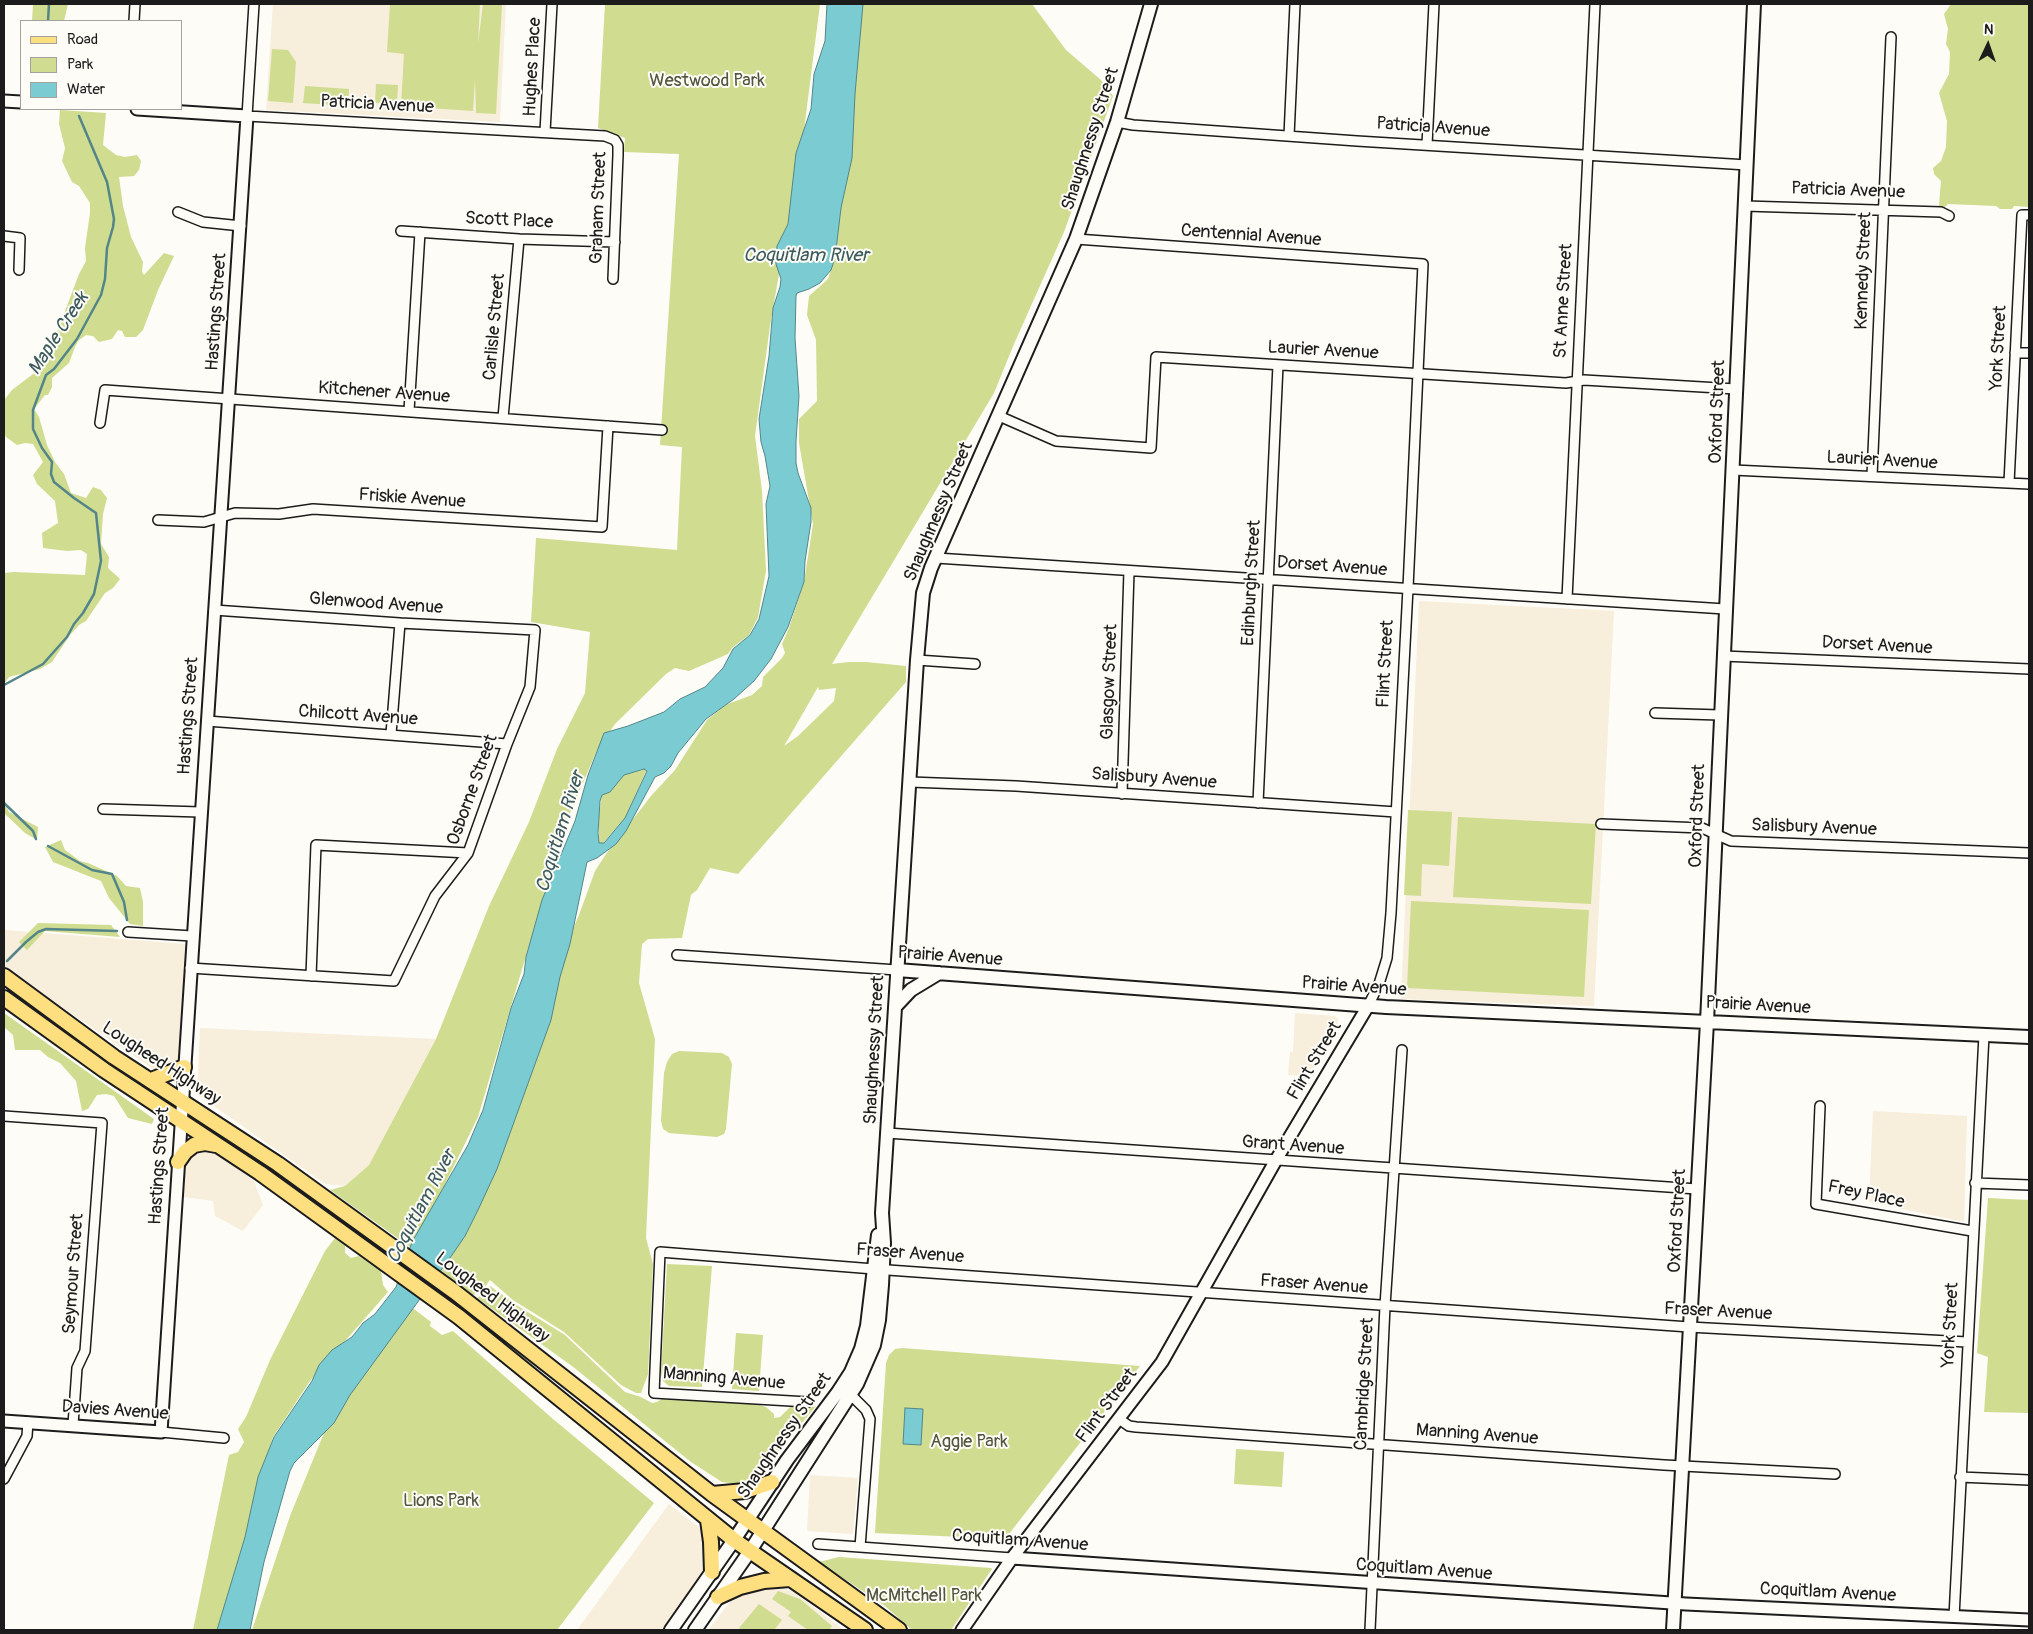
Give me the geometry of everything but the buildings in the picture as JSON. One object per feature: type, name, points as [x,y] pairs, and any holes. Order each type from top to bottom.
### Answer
[{"type":"main road","name":"Shaughnessy Street","points":[[696,1630],[750,1551],[850,1395],[866,1368],[876,1338],[881,1309],[879,1270],[882,1213],[917,660],[923,593],[936,558],[1076,239],[1117,122],[1151,4]]},
{"type":"main road","name":"Oxford Street","points":[[1674,1630],[1707,1022],[1754,4]]},
{"type":"main road","name":"Prairie Avenue","points":[[897,970],[1368,1006],[2029,1037]]},
{"type":"main road","points":[[895,1006],[911,990],[939,973]]},
{"type":"main road","name":"Lougheed Highway","points":[[4,976],[103,1049],[278,1164],[368,1229],[454,1292],[762,1532],[899,1630]]},
{"type":"main road","name":"Lougheed Highway","points":[[4,998],[104,1070],[219,1146],[358,1243],[444,1306],[708,1520],[865,1630]]},
{"type":"main road","points":[[151,1080],[184,1067]]},
{"type":"main road","points":[[178,1162],[185,1152],[194,1145],[208,1143],[219,1146]]},
{"type":"main road","name":"Shaughnessy Street","points":[[671,1630],[748,1520],[772,1482],[838,1392],[854,1366],[868,1326],[879,1270]]},
{"type":"main road","points":[[712,1494],[745,1491],[772,1482]]},
{"type":"main road","points":[[708,1520],[712,1542],[712,1572]]},
{"type":"main road","points":[[718,1597],[740,1587],[764,1581],[790,1579]]},
{"type":"street","points":[[134,20],[135,4]]},
{"type":"street","name":"Hastings Street","points":[[161,1432],[254,4]]},
{"type":"street","name":"Hughes Place","points":[[545,132],[552,4]]},
{"type":"street","points":[[1289,136],[1295,4]]},
{"type":"street","points":[[1427,145],[1434,4]]},
{"type":"street","name":"St Anne Street","points":[[1567,599],[1595,4]]},
{"type":"street","name":"Kennedy Street","points":[[1872,476],[1882,210],[1891,37]]},
{"type":"street","points":[[4,101],[20,102]]},
{"type":"street","name":"Patricia Avenue","points":[[154,110],[545,132],[605,136],[615,140]]},
{"type":"street","name":"Patricia Avenue","points":[[1117,122],[1133,125],[1289,136],[1747,165]]},
{"type":"street","name":"Graham Street","points":[[613,279],[618,155],[618,145],[615,140]]},
{"type":"street","name":"Patricia Avenue","points":[[1745,206],[1941,212],[1949,216]]},
{"type":"street","points":[[178,212],[202,222],[241,226]]},
{"type":"street","name":"York Street","points":[[2008,483],[2014,353],[2026,215]]},
{"type":"street","name":"Scott Place","points":[[401,231],[519,239],[614,242]]},
{"type":"street","points":[[409,412],[420,232]]},
{"type":"street","points":[[4,236],[20,238],[19,270]]},
{"type":"street","name":"Carlisle Street","points":[[504,418],[519,239]]},
{"type":"street","name":"Centennial Avenue","points":[[1076,239],[1423,264]]},
{"type":"street","name":"Flint Street","points":[[962,1630],[1012,1558],[1162,1362],[1276,1160],[1368,1006],[1379,984],[1387,958],[1396,812],[1423,264]]},
{"type":"street","points":[[2014,353],[2029,354]]},
{"type":"street","name":"Laurier Avenue","points":[[999,416],[1056,441],[1151,448],[1156,358],[1566,383],[1576,381],[1736,389]]},
{"type":"street","name":"Edinburgh Street","points":[[1258,803],[1278,365]]},
{"type":"street","name":"Kitchener Avenue","points":[[100,423],[105,390],[662,430]]},
{"type":"street","name":"Friskie Avenue","points":[[158,520],[204,522],[235,513],[279,514],[313,509],[602,527],[608,426]]},
{"type":"street","name":"Laurier Avenue","points":[[1733,470],[2029,484]]},
{"type":"street","name":"Dorset Avenue","points":[[936,558],[1726,609]]},
{"type":"street","name":"Glasgow Street","points":[[1122,794],[1129,570]]},
{"type":"street","name":"Glenwood Avenue","points":[[214,610],[535,630]]},
{"type":"street","points":[[391,734],[400,623]]},
{"type":"street","name":"Osborne Street","points":[[190,968],[394,981],[435,896],[468,853],[506,744],[530,687],[535,630]]},
{"type":"street","name":"Dorset Avenue","points":[[1723,656],[2029,669]]},
{"type":"street","points":[[917,660],[975,664]]},
{"type":"street","points":[[1655,713],[1720,715]]},
{"type":"street","name":"Chilcott Avenue","points":[[207,721],[506,744]]},
{"type":"street","name":"Salisbury Avenue","points":[[910,782],[1396,812]]},
{"type":"street","points":[[103,808],[200,812]]},
{"type":"street","name":"Salisbury Avenue","points":[[1601,824],[1702,828],[1732,841],[2029,853]]},
{"type":"street","points":[[310,976],[316,845],[468,853]]},
{"type":"street","points":[[128,932],[192,936]]},
{"type":"street","name":"Prairie Avenue","points":[[676,955],[897,970]]},
{"type":"street","name":"York Street","points":[[1954,1617],[1972,1231],[1984,1035]]},
{"type":"street","name":"Cambridge Street","points":[[1370,1630],[1385,1306],[1402,1050]]},
{"type":"street","name":"Frey Place","points":[[1820,1106],[1816,1204],[1972,1231]]},
{"type":"street","name":"Seymour Street","points":[[4,1116],[102,1123],[85,1351],[77,1368],[73,1426]]},
{"type":"street","name":"Grant Avenue","points":[[887,1132],[1697,1189]]},
{"type":"street","points":[[1975,1183],[2029,1185]]},
{"type":"street","name":"Fraser Avenue","points":[[660,1252],[879,1270],[1689,1328],[1967,1342]]},
{"type":"street","name":"Manning Avenue","points":[[660,1252],[654,1393],[808,1402]]},
{"type":"street","points":[[850,1395],[866,1411],[870,1419],[860,1547]]},
{"type":"street","name":"Manning Avenue","points":[[1119,1419],[1129,1426],[1136,1427],[1682,1466],[1835,1474]]},
{"type":"street","name":"Davies Avenue","points":[[4,1421],[224,1438]]},
{"type":"street","points":[[4,1479],[27,1436],[28,1422]]},
{"type":"street","points":[[1960,1477],[2029,1480]]},
{"type":"street","name":"Coquitlam Avenue","points":[[818,1544],[1373,1584],[1674,1603],[2029,1620]]},
{"type":"shaded area","points":[[273,4],[506,4],[500,122],[266,110]]},
{"type":"shaded area","points":[[1419,601],[1614,611],[1594,1006],[1401,999]]},
{"type":"shaded area","points":[[4,930],[186,944],[179,1059],[172,1068],[158,1072],[4,968]]},
{"type":"shaded area","points":[[1295,1013],[1335,1016],[1338,1019],[1337,1026],[1308,1077],[1288,1075],[1290,1052],[1293,1052]]},
{"type":"shaded area","points":[[200,1028],[436,1039],[369,1165],[345,1186],[325,1184],[197,1094]]},
{"type":"shaded area","points":[[1873,1111],[1967,1116],[1964,1222],[1869,1202]]},
{"type":"shaded area","points":[[200,1149],[214,1152],[254,1181],[263,1205],[243,1231],[215,1216],[213,1201],[183,1197],[186,1159]]},
{"type":"shaded area","points":[[810,1475],[858,1478],[853,1534],[807,1531]]},
{"type":"shaded area","points":[[669,1504],[700,1528],[704,1536],[707,1554],[705,1566],[696,1584],[664,1630],[577,1630]]},
{"type":"shaded area","points":[[778,1586],[794,1592],[844,1630],[708,1630],[734,1597],[747,1589]]},
{"type":"green space","points":[[33,4],[68,4],[64,20],[32,20]]},
{"type":"green space","points":[[390,4],[480,4],[478,44],[483,4],[502,4],[496,114],[476,113],[475,80],[473,111],[401,106],[404,54],[387,52]]},
{"type":"green space","name":"Westwood Park","points":[[605,4],[820,4],[804,130],[770,326],[755,436],[762,491],[766,571],[758,617],[749,635],[732,648],[728,654],[689,671],[675,668],[666,674],[615,724],[597,750],[565,825],[478,1117],[413,1249],[330,1190],[345,1186],[369,1165],[436,1039],[489,906],[529,822],[557,749],[585,693],[590,632],[531,622],[536,538],[677,550],[682,447],[660,445],[679,154],[624,152],[625,138],[598,128]]},
{"type":"green space","points":[[854,4],[1032,4],[1066,50],[1101,80],[1113,96],[1064,232],[994,393],[832,664],[866,662],[906,666],[906,682],[738,874],[710,868],[697,890],[691,895],[682,938],[648,939],[642,944],[639,983],[655,1039],[646,1238],[653,1264],[648,1374],[641,1393],[636,1393],[621,1385],[564,1332],[513,1300],[490,1280],[482,1291],[473,1295],[438,1268],[595,871],[651,796],[675,770],[707,720],[725,705],[752,695],[762,686],[763,677],[785,653],[782,644],[804,582],[813,524],[799,443],[799,419],[817,401],[816,340],[807,315],[809,296],[828,279],[836,253]],"holes":[[[818,687],[819,690],[836,688],[834,701],[798,736],[784,746]]]},
{"type":"green space","points":[[1951,4],[2029,4],[2029,207],[2014,206],[2012,209],[2000,209],[1996,206],[1948,204],[1941,209],[1939,205],[1941,181],[1934,174],[1933,168],[1941,161],[1946,147],[1947,121],[1939,93],[1949,74],[1950,52],[1946,44],[1948,29],[1944,14]]},
{"type":"green space","points":[[272,49],[288,50],[296,62],[293,103],[268,101]]},
{"type":"green space","points":[[376,84],[398,85],[397,104],[375,103]]},
{"type":"green space","points":[[305,86],[349,89],[348,106],[303,103]]},
{"type":"green space","points":[[60,110],[106,113],[103,145],[116,155],[125,157],[137,155],[141,161],[139,170],[134,176],[119,177],[123,206],[131,237],[143,262],[142,272],[144,275],[164,253],[174,256],[158,290],[143,330],[136,337],[125,337],[122,331],[118,330],[112,339],[99,342],[93,336],[86,335],[78,341],[69,363],[52,378],[52,387],[48,395],[45,395],[34,409],[39,417],[47,445],[55,462],[64,474],[71,493],[86,498],[93,487],[101,490],[107,498],[103,514],[101,544],[109,557],[108,568],[120,579],[113,588],[105,593],[86,621],[79,625],[70,635],[52,662],[40,669],[9,677],[4,684],[4,573],[85,575],[87,554],[81,550],[67,551],[43,548],[42,533],[58,523],[55,501],[37,484],[33,475],[43,462],[33,444],[17,445],[6,437],[4,432],[5,399],[12,390],[37,371],[42,363],[56,335],[79,274],[86,261],[85,248],[90,203],[79,186],[72,182],[62,161],[65,148],[59,124]]},
{"type":"green space","points":[[647,769],[625,818],[603,843],[599,843],[599,816],[602,795],[610,792],[624,774]]},
{"type":"green space","points":[[4,803],[9,812],[38,827],[37,840],[25,833],[4,813]]},
{"type":"green space","points":[[1408,810],[1452,812],[1449,866],[1422,864],[1421,896],[1404,895]]},
{"type":"green space","points":[[1458,817],[1596,824],[1591,904],[1453,897]]},
{"type":"green space","points":[[61,840],[65,850],[80,861],[117,876],[126,886],[140,888],[143,902],[143,926],[130,924],[109,898],[101,881],[53,862],[45,847]]},
{"type":"green space","points":[[1411,901],[1589,910],[1584,997],[1407,988]]},
{"type":"green space","points":[[38,923],[111,925],[120,937],[45,931],[27,950],[19,942]]},
{"type":"green space","points":[[4,1013],[154,1119],[152,1124],[128,1118],[114,1096],[106,1094],[97,1095],[88,1109],[82,1111],[76,1081],[60,1063],[48,1057],[40,1050],[15,1050],[13,1035],[4,1027]]},
{"type":"green space","points":[[679,1051],[722,1053],[729,1057],[732,1064],[724,1134],[717,1137],[669,1133],[663,1129],[661,1121],[664,1073],[667,1062],[672,1054]]},
{"type":"green space","points":[[287,1182],[359,1230],[355,1235],[285,1184]]},
{"type":"green space","points":[[1988,1198],[2029,1200],[2029,1413],[1984,1412],[1988,1357],[1977,1353]]},
{"type":"green space","points":[[335,1238],[345,1245],[345,1253],[351,1258],[359,1256],[381,1271],[383,1285],[388,1292],[310,1381],[273,1437],[257,1486],[249,1538],[220,1630],[193,1630],[229,1455],[238,1452],[244,1442],[238,1429],[246,1417],[270,1360],[325,1251]]},
{"type":"green space","points":[[667,1264],[712,1266],[702,1387],[669,1386],[663,1381],[661,1373]]},
{"type":"green space","points":[[490,1286],[565,1335],[625,1392],[652,1403],[665,1397],[750,1402],[766,1407],[774,1414],[774,1418],[780,1417],[790,1407],[809,1408],[816,1406],[758,1475],[738,1484],[722,1482],[691,1462],[572,1366],[477,1298],[485,1293]]},
{"type":"green space","points":[[454,1299],[584,1402],[450,1304]]},
{"type":"green space","name":"Lions Park","points":[[406,1303],[431,1322],[430,1326],[442,1335],[453,1331],[553,1419],[654,1503],[557,1630],[252,1630],[290,1516],[326,1428]]},
{"type":"green space","points":[[736,1333],[763,1335],[759,1391],[732,1389]]},
{"type":"green space","name":"Aggie Park","points":[[895,1349],[1140,1366],[1005,1539],[875,1533],[886,1363],[889,1355]]},
{"type":"green space","points":[[1236,1449],[1284,1452],[1282,1487],[1234,1484]]},
{"type":"green space","name":"McMitchell Park","points":[[839,1557],[992,1569],[951,1630],[912,1630],[885,1606],[819,1562]]},
{"type":"green space","points":[[778,1591],[800,1599],[832,1626],[829,1630],[808,1630],[788,1616],[791,1612],[772,1599]]},
{"type":"green space","points":[[759,1604],[782,1620],[774,1630],[742,1630],[739,1628]]},
{"type":"water","name":"Coquitlam River","points":[[827,4],[863,4],[855,94],[852,158],[841,208],[835,258],[831,270],[820,283],[797,293],[796,296],[795,338],[799,396],[796,463],[811,508],[811,522],[804,582],[788,627],[771,659],[754,681],[734,699],[706,719],[678,753],[671,766],[664,773],[655,777],[626,831],[616,844],[597,858],[587,862],[570,944],[560,977],[551,1020],[497,1169],[478,1210],[465,1236],[350,1395],[334,1423],[294,1463],[290,1471],[264,1562],[250,1630],[217,1630],[245,1537],[258,1477],[274,1437],[312,1381],[319,1365],[332,1350],[352,1337],[363,1323],[375,1314],[396,1287],[412,1242],[468,1145],[483,1110],[511,1008],[524,974],[526,957],[542,900],[575,821],[588,775],[604,733],[664,712],[680,699],[705,687],[723,668],[733,649],[750,635],[759,619],[769,576],[766,504],[770,486],[761,442],[759,419],[769,356],[773,308],[781,279],[776,264],[777,246],[788,224],[796,153],[811,109],[814,74],[825,41]],"holes":[[[644,769],[647,771],[625,818],[604,843],[599,843],[598,833],[602,795],[610,792],[624,775]]]},
{"type":"water","points":[[905,1408],[923,1409],[921,1445],[903,1444]]},
{"type":"waterway","name":"Maple Creek","points":[[48,20],[49,4]]},
{"type":"waterway","name":"Maple Creek","points":[[4,685],[43,664],[67,637],[94,594],[101,561],[96,513],[54,482],[51,474],[52,462],[42,448],[33,429],[33,410],[46,375],[54,369],[77,339],[101,295],[105,279],[107,248],[113,227],[114,219],[107,182],[79,116]]},
{"type":"waterway","name":"Maple Creek","points":[[4,803],[33,831],[36,839]]},
{"type":"waterway","name":"Maple Creek","points":[[48,846],[92,870],[112,874],[124,902],[127,920]]},
{"type":"waterway","name":"Maple Creek","points":[[7,961],[38,932],[46,929],[117,931]]}]
